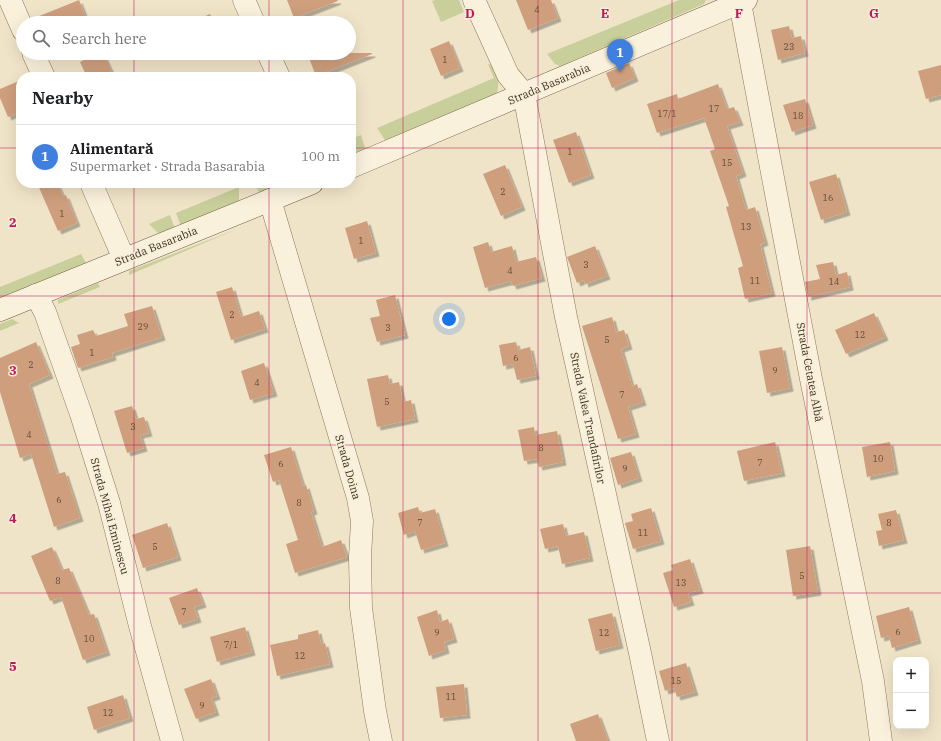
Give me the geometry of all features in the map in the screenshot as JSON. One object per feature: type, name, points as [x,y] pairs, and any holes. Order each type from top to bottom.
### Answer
[{"type":"street","points":[[10,0],[17,16]]},
{"type":"street","points":[[244,0],[251,16]]},
{"type":"street","points":[[474,0],[508,75],[524,94]]},
{"type":"street","name":"Strada Basarabia","points":[[356,165],[524,94],[718,6],[743,1]]},
{"type":"street","name":"Strada Cetatea Albă","points":[[743,1],[814,394],[872,681],[881,741]]},
{"type":"street","points":[[36,60],[42,72]]},
{"type":"street","points":[[271,60],[277,72]]},
{"type":"street","name":"Strada Valea Trandafirilor","points":[[524,94],[566,318],[658,741]]},
{"type":"street","points":[[92,188],[124,259]]},
{"type":"street","name":"Strada Basarabia","points":[[0,310],[300,188]]},
{"type":"street","name":"Strada Doina","points":[[270,200],[358,498],[362,521],[360,557],[361,608],[375,712],[381,741]]},
{"type":"street","name":"Strada Mihai Eminescu","points":[[36,295],[47,319],[81,414],[95,459],[172,741]]},
{"type":"green space","points":[[459,0],[464,12],[441,22],[432,1]]},
{"type":"green space","points":[[679,0],[706,0],[704,4],[560,66],[555,64],[547,54]]},
{"type":"green space","points":[[488,64],[493,65],[496,72],[498,82],[497,94],[389,140],[385,140],[377,128],[494,78]]},
{"type":"green space","points":[[361,135],[366,151],[356,155],[356,137]]},
{"type":"green space","points":[[239,188],[239,200],[235,205],[181,227],[176,213]]},
{"type":"green space","points":[[257,188],[275,188],[260,194]]},
{"type":"green space","points":[[170,215],[175,229],[159,234],[149,224]]},
{"type":"green space","points":[[237,229],[129,275],[129,271]]},
{"type":"green space","points":[[81,254],[86,263],[0,299],[0,287]]},
{"type":"green space","points":[[98,283],[100,287],[58,304],[58,300]]},
{"type":"green space","points":[[12,319],[19,323],[0,331],[0,324]]},
{"type":"building","points":[[79,0],[85,16],[39,16]]},
{"type":"building","points":[[287,0],[338,1],[299,16],[293,16]]},
{"type":"building","points":[[516,0],[551,0],[558,18],[528,30]]},
{"type":"building","points":[[789,26],[792,38],[801,36],[805,53],[778,60],[771,30]]},
{"type":"building","points":[[449,41],[460,68],[441,76],[430,49]]},
{"type":"building","points":[[356,53],[372,53],[372,54],[326,72],[314,72],[310,60],[356,60]]},
{"type":"building","points":[[84,60],[106,60],[112,72],[85,72],[80,62]]},
{"type":"building","points":[[629,63],[635,78],[612,88],[606,73]]},
{"type":"building","points":[[941,65],[941,95],[926,99],[918,71]]},
{"type":"building","points":[[16,82],[16,113],[8,117],[0,98],[0,89]]},
{"type":"building","points":[[718,84],[727,109],[734,107],[740,122],[727,126],[743,173],[736,176],[746,210],[755,207],[765,242],[760,244],[772,293],[745,299],[738,268],[743,266],[726,207],[729,206],[710,151],[715,149],[704,118],[657,133],[647,104],[677,94],[678,99]]},
{"type":"building","points":[[805,99],[813,125],[792,132],[783,105]]},
{"type":"building","points":[[576,132],[591,175],[569,183],[553,140]]},
{"type":"building","points":[[505,165],[522,207],[501,216],[483,174]]},
{"type":"building","points":[[836,174],[847,212],[821,220],[809,182]]},
{"type":"building","points":[[39,188],[59,188],[63,196],[66,195],[77,223],[58,231]]},
{"type":"building","points":[[367,221],[376,253],[354,259],[345,228]]},
{"type":"building","points":[[488,242],[491,252],[512,246],[516,262],[536,257],[542,278],[513,286],[511,281],[485,288],[473,247]]},
{"type":"building","points":[[595,246],[607,276],[585,284],[584,280],[577,283],[567,257]]},
{"type":"building","points":[[833,262],[836,275],[847,272],[850,287],[808,297],[805,282],[820,279],[816,265]]},
{"type":"building","points":[[232,287],[241,317],[259,311],[265,329],[231,340],[216,292]]},
{"type":"building","points":[[395,295],[405,335],[377,342],[370,318],[380,316],[376,300]]},
{"type":"building","points":[[152,306],[162,337],[112,353],[113,357],[78,368],[71,347],[80,344],[77,335],[93,330],[96,336],[128,326],[124,314]]},
{"type":"building","points":[[874,313],[885,337],[846,354],[835,330]]},
{"type":"building","points":[[612,317],[616,332],[624,330],[629,346],[621,349],[632,386],[637,384],[643,402],[628,407],[636,434],[618,439],[582,326]]},
{"type":"building","points":[[36,342],[50,375],[29,384],[57,474],[65,472],[80,518],[54,527],[31,454],[20,458],[0,392],[0,358]]},
{"type":"building","points":[[516,342],[518,350],[530,347],[536,376],[517,380],[513,364],[503,366],[499,345]]},
{"type":"building","points":[[782,347],[790,388],[767,393],[759,351]]},
{"type":"building","points":[[264,363],[274,393],[250,400],[241,371]]},
{"type":"building","points":[[388,375],[390,384],[399,382],[403,402],[411,400],[415,419],[377,427],[367,379]]},
{"type":"building","points":[[132,406],[136,419],[144,417],[149,433],[140,435],[144,448],[127,453],[114,411]]},
{"type":"building","points":[[534,427],[535,435],[557,431],[563,462],[539,467],[537,459],[524,461],[518,430]]},
{"type":"building","points":[[775,442],[782,473],[744,481],[737,451]]},
{"type":"building","points":[[890,442],[895,471],[867,477],[862,447]]},
{"type":"building","points":[[291,447],[303,486],[306,485],[314,511],[311,512],[322,547],[341,540],[347,557],[295,573],[286,544],[298,540],[279,480],[273,482],[264,455]]},
{"type":"building","points":[[631,452],[639,478],[618,485],[610,458]]},
{"type":"building","points":[[418,507],[420,513],[435,509],[445,543],[421,550],[415,531],[404,535],[398,513]]},
{"type":"building","points":[[651,508],[661,541],[633,549],[625,523],[633,521],[631,514]]},
{"type":"building","points":[[896,510],[904,540],[879,546],[876,531],[882,530],[878,514]]},
{"type":"building","points":[[167,523],[178,557],[143,568],[132,535]]},
{"type":"building","points":[[563,524],[566,536],[584,532],[590,558],[562,564],[558,546],[545,549],[540,529]]},
{"type":"building","points":[[810,546],[818,592],[793,596],[786,550]]},
{"type":"building","points":[[52,547],[62,570],[69,568],[89,615],[94,614],[107,652],[83,660],[61,597],[50,601],[31,556]]},
{"type":"building","points":[[690,559],[700,590],[688,593],[691,602],[674,607],[663,573],[673,570],[671,565]]},
{"type":"building","points":[[197,588],[203,604],[194,607],[198,619],[179,625],[169,598]]},
{"type":"building","points":[[909,607],[918,640],[892,648],[889,636],[881,638],[876,616]]},
{"type":"building","points":[[437,610],[440,622],[448,619],[454,639],[444,642],[446,650],[429,656],[417,617]]},
{"type":"building","points":[[612,613],[620,645],[596,651],[588,619]]},
{"type":"building","points":[[245,627],[252,652],[217,662],[210,637]]},
{"type":"building","points":[[318,630],[321,644],[325,643],[330,664],[277,676],[270,645],[298,639],[298,635]]},
{"type":"building","points":[[686,663],[695,692],[677,697],[674,688],[665,691],[659,671]]},
{"type":"building","points":[[211,679],[217,696],[211,698],[216,712],[196,719],[184,689]]},
{"type":"building","points":[[464,684],[467,715],[440,718],[436,687]]},
{"type":"building","points":[[123,695],[130,718],[94,730],[87,707]]},
{"type":"building","points":[[598,714],[608,741],[576,741],[570,724]]},
{"type":"place","name":"Alimentară","points":[[620,72]]}]
